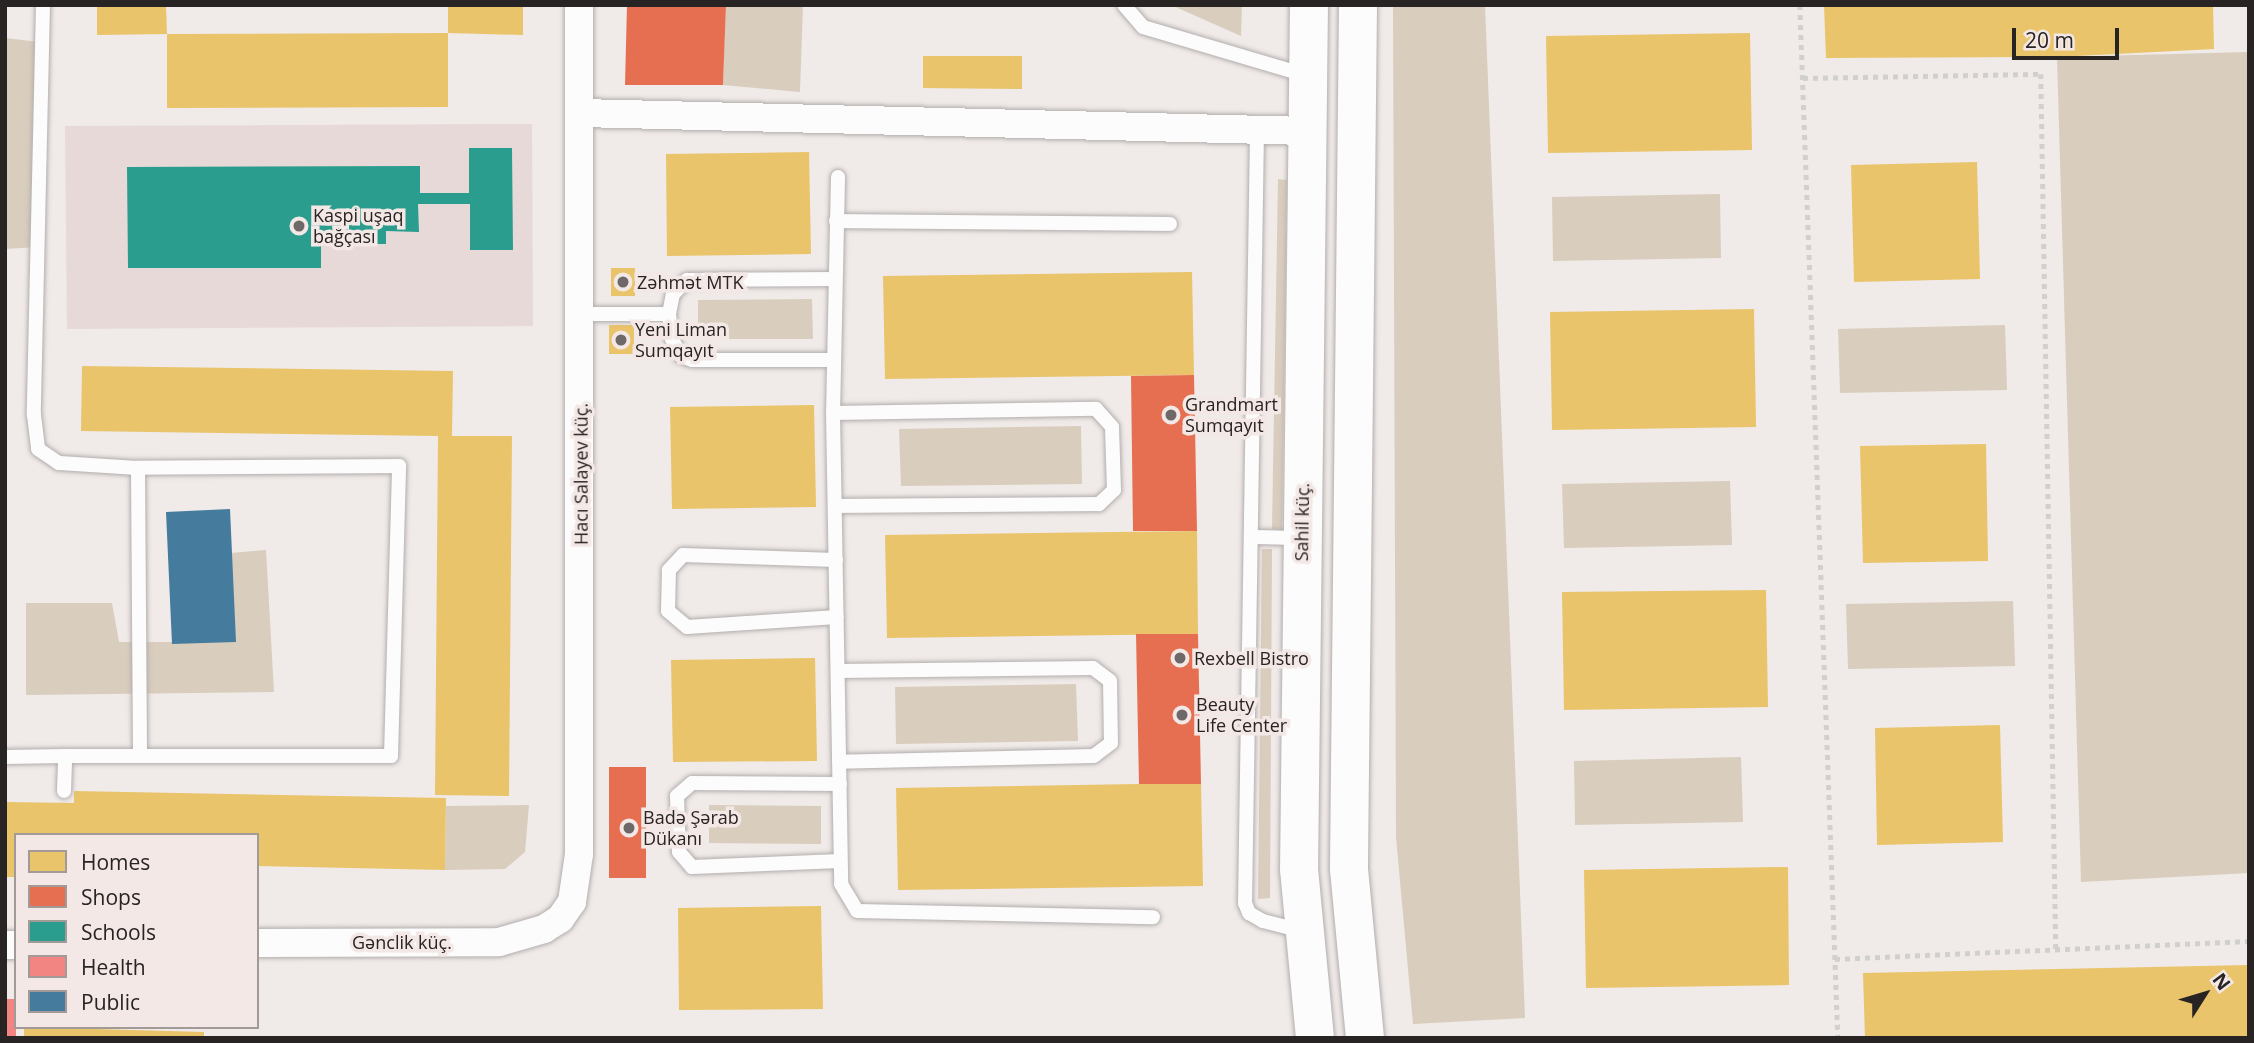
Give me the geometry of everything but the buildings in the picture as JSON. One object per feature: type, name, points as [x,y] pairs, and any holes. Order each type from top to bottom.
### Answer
[{"type":"main road","name":"Sahil küç.","points":[[1309,5],[1299,869],[1315,1038]]},
{"type":"main road","points":[[1359,5],[1349,869],[1365,1038]]},
{"type":"street","name":"Hacı Salayev küç.","points":[[544,929],[560,919],[572,902],[578,879],[582,314],[579,5]]},
{"type":"street","points":[[581,113],[1257,132],[1307,131]]},
{"type":"street","name":"Gənclik küç.","points":[[259,943],[499,942],[544,929]]},
{"type":"lane","points":[[5,757],[391,756],[399,466],[138,468],[59,463],[38,449],[34,415],[43,5]]},
{"type":"lane","points":[[1124,5],[1143,27],[1308,76]]},
{"type":"lane","points":[[1257,132],[1245,903],[1250,913],[1263,921],[1303,931]]},
{"type":"lane","points":[[838,177],[833,413],[841,884],[857,911],[1153,917]]},
{"type":"lane","points":[[836,221],[1170,224]]},
{"type":"lane","points":[[834,360],[692,360],[681,356],[672,340],[669,314],[673,294],[687,280],[835,279]]},
{"type":"lane","points":[[582,314],[669,314]]},
{"type":"lane","points":[[833,413],[1096,409],[1112,427],[1114,489],[1099,504],[835,506]]},
{"type":"lane","points":[[138,468],[140,756]]},
{"type":"lane","points":[[1252,537],[1302,538]]},
{"type":"lane","points":[[836,560],[683,555],[669,570],[668,611],[687,627],[837,617]]},
{"type":"lane","points":[[838,671],[1093,668],[1110,681],[1111,743],[1094,756],[839,762]]},
{"type":"lane","points":[[64,791],[65,756]]},
{"type":"lane","points":[[840,785],[692,783],[677,796],[679,852],[692,867],[840,861]]},
{"type":"path","points":[[1800,5],[1838,1038]]},
{"type":"path","points":[[1802,78],[2041,74],[2056,950]]},
{"type":"path","points":[[1835,959],[2249,941]]},
{"type":"shaded area","points":[[726,5],[803,5],[800,92],[723,85]]},
{"type":"shaded area","points":[[1171,5],[1242,5],[1241,36]]},
{"type":"shaded area","points":[[1393,5],[1485,5],[1525,1018],[1413,1024],[1396,837]]},
{"type":"shaded area","points":[[5,38],[39,42],[38,247],[5,249]]},
{"type":"shaded area","points":[[2249,52],[2249,873],[2081,882],[2057,57]]},
{"type":"shaded area","name":"Kaspi uşaq bağçası","points":[[532,124],[533,326],[67,329],[65,126]]},
{"type":"shaded area","points":[[1278,179],[1287,180],[1282,531],[1272,529]]},
{"type":"shaded area","points":[[1720,194],[1721,258],[1553,261],[1552,197]]},
{"type":"shaded area","points":[[812,299],[813,339],[698,339],[698,300]]},
{"type":"shaded area","points":[[2005,325],[2007,390],[1840,393],[1838,329]]},
{"type":"shaded area","points":[[1081,426],[1082,484],[901,486],[899,429]]},
{"type":"shaded area","points":[[1730,481],[1732,545],[1564,548],[1562,484]]},
{"type":"shaded area","points":[[1262,549],[1272,549],[1270,898],[1258,899]]},
{"type":"shaded area","points":[[266,550],[274,692],[26,695],[26,603],[112,603],[119,642],[235,642],[231,553]]},
{"type":"shaded area","points":[[2013,601],[2015,666],[1848,669],[1846,604]]},
{"type":"shaded area","points":[[1076,684],[1078,741],[896,744],[895,687]]},
{"type":"shaded area","points":[[1741,757],[1743,822],[1575,825],[1574,761]]},
{"type":"shaded area","points":[[529,805],[525,852],[505,869],[445,870],[446,806]]},
{"type":"shaded area","points":[[709,805],[821,806],[821,844],[709,843]]},
{"type":"place","name":"Kaspi uşaq bağçası","points":[[299,226]]},
{"type":"place","name":"Zəhmət MTK","points":[[623,282]]},
{"type":"place","name":"Yeni Liman Sumqayıt","points":[[621,340]]},
{"type":"place","name":"Grandmart Sumqayıt","points":[[1171,415]]},
{"type":"place","name":"Rexbell Bistro","points":[[1180,658]]},
{"type":"place","name":"Beauty Life Center","points":[[1182,715]]},
{"type":"place","name":"Badә Şәrab Dükanı","points":[[629,828]]}]
